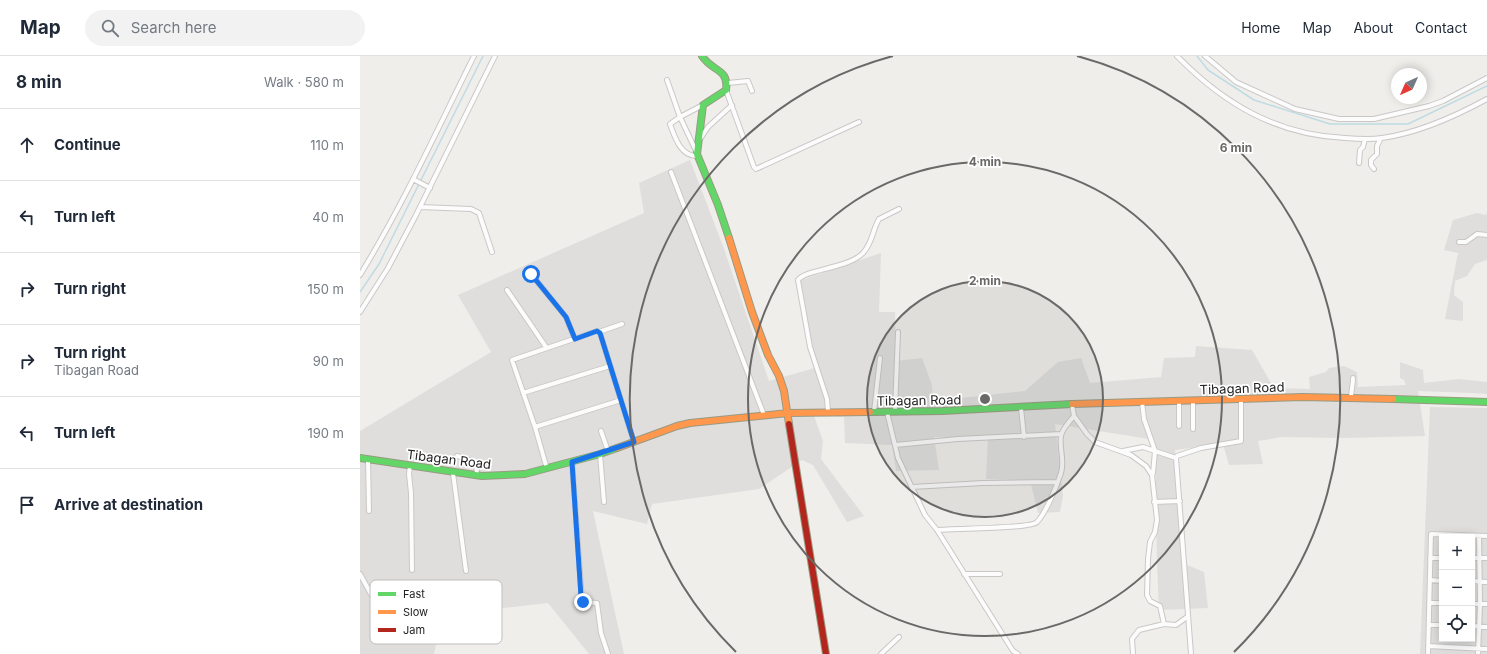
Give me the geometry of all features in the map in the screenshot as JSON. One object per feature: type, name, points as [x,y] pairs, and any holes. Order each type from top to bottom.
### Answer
[{"type":"main road","points":[[702,56],[711,67],[726,76],[728,83],[726,90],[703,105],[697,155],[718,205],[752,312],[768,355],[782,382],[826,654]]},
{"type":"main road","name":"Tibagan Road","points":[[360,458],[476,476],[503,476],[525,474],[572,462],[600,454],[677,426],[690,423],[788,413],[942,412],[1179,400],[1294,397],[1487,402]]},
{"type":"street","points":[[360,275],[380,243],[414,180],[474,56]]},
{"type":"street","points":[[360,312],[388,268],[495,56]]},
{"type":"street","points":[[1177,56],[1212,88],[1232,102],[1269,122],[1288,129],[1331,138],[1365,139],[1402,134],[1431,126],[1457,115],[1487,99]]},
{"type":"street","points":[[1205,56],[1236,82],[1294,109],[1339,119],[1374,119],[1429,106],[1443,101],[1487,78]]},
{"type":"street","points":[[667,80],[680,117],[697,155],[690,156],[685,153],[671,126],[672,122],[680,117],[703,105]]},
{"type":"street","points":[[728,83],[748,81],[752,91]]},
{"type":"street","points":[[726,90],[754,167],[757,169],[859,122]]},
{"type":"street","points":[[698,141],[708,127],[732,105]]},
{"type":"street","points":[[1374,169],[1371,165],[1371,160],[1377,154],[1377,146],[1380,138]]},
{"type":"street","points":[[1359,163],[1359,152],[1363,147],[1365,139]]},
{"type":"street","points":[[671,172],[764,415]]},
{"type":"street","points":[[414,180],[428,187]]},
{"type":"street","points":[[420,207],[471,209],[476,211],[479,213],[492,252]]},
{"type":"street","points":[[828,412],[827,399],[810,347],[798,280],[802,275],[834,268],[850,262],[858,257],[872,241],[879,219],[899,209]]},
{"type":"street","points":[[1459,242],[1466,242],[1477,234],[1487,235]]},
{"type":"street","points":[[531,274],[566,317],[575,339]]},
{"type":"street","points":[[507,290],[546,347]]},
{"type":"street","points":[[546,469],[536,427],[512,360],[546,347],[622,324]]},
{"type":"street","points":[[599,332],[634,442]]},
{"type":"street","points":[[895,412],[898,332]]},
{"type":"street","points":[[874,412],[880,358]]},
{"type":"street","points":[[524,393],[610,366]]},
{"type":"street","points":[[1351,398],[1353,378]]},
{"type":"street","points":[[1176,458],[1177,456],[1201,448],[1241,441],[1241,399]]},
{"type":"street","points":[[536,427],[621,400]]},
{"type":"street","points":[[1179,400],[1179,426]]},
{"type":"street","points":[[1193,400],[1193,429]]},
{"type":"street","points":[[1142,402],[1144,419],[1155,451],[1152,475],[1157,520],[1155,532],[1149,547],[1147,596],[1150,601],[1160,606],[1164,624]]},
{"type":"street","points":[[1072,405],[1074,416],[1095,442],[1131,455],[1146,466],[1152,475]]},
{"type":"street","points":[[1021,408],[1024,437]]},
{"type":"street","points":[[887,412],[898,458],[925,515],[937,530],[1013,651],[1018,654]]},
{"type":"street","points":[[937,530],[950,528],[1007,527],[1035,524],[1045,509],[1062,467],[1061,434],[1074,416]]},
{"type":"street","points":[[601,431],[608,451]]},
{"type":"street","points":[[894,445],[958,439],[1024,437],[1061,434]]},
{"type":"street","points":[[1121,451],[1143,447],[1176,458]]},
{"type":"street","points":[[600,454],[604,502]]},
{"type":"street","points":[[457,456],[469,460],[476,466],[478,470],[476,476]]},
{"type":"street","points":[[1176,458],[1191,654]]},
{"type":"street","points":[[368,460],[369,511]]},
{"type":"street","points":[[572,462],[582,600],[584,602],[596,602],[597,604],[601,633],[608,654]]},
{"type":"street","points":[[410,466],[408,474],[411,493],[412,570]]},
{"type":"street","points":[[453,473],[466,571]]},
{"type":"street","points":[[912,487],[983,483],[1056,482]]},
{"type":"street","points":[[1154,502],[1180,501]]},
{"type":"street","points":[[1428,654],[1431,534],[1487,536]]},
{"type":"street","points":[[1478,654],[1480,604],[1478,558],[1479,536]]},
{"type":"street","points":[[1430,558],[1439,558]]},
{"type":"street","points":[[1478,558],[1487,558]]},
{"type":"street","points":[[360,574],[370,592]]},
{"type":"street","points":[[964,574],[1000,574]]},
{"type":"street","points":[[1430,580],[1439,580]]},
{"type":"street","points":[[1475,581],[1487,582]]},
{"type":"street","points":[[1429,603],[1439,603]]},
{"type":"street","points":[[1475,604],[1487,604]]},
{"type":"street","points":[[1132,654],[1132,639],[1139,630],[1164,624],[1176,625],[1187,617]]},
{"type":"street","points":[[1428,625],[1439,625]]},
{"type":"street","points":[[1475,626],[1487,627]]},
{"type":"street","points":[[881,654],[898,638]]},
{"type":"street","points":[[1428,646],[1487,649]]},
{"type":"shaded area","points":[[690,160],[723,246],[769,381],[818,367],[796,282],[881,253],[879,312],[895,312],[896,361],[922,358],[932,385],[933,401],[1025,391],[1058,362],[1081,358],[1090,383],[1161,377],[1164,358],[1195,357],[1196,346],[1252,350],[1274,388],[1310,389],[1309,377],[1326,372],[1329,368],[1344,366],[1357,372],[1358,387],[1406,385],[1404,380],[1400,378],[1400,362],[1423,370],[1424,383],[1459,379],[1487,382],[1487,394],[1418,391],[1425,436],[1343,438],[1282,437],[1258,441],[1263,464],[1229,465],[1223,444],[1175,450],[1182,563],[1204,572],[1208,608],[1159,610],[1155,440],[1055,424],[1063,496],[1060,512],[1038,513],[1030,480],[986,479],[988,437],[934,437],[939,470],[896,471],[892,445],[845,443],[844,417],[814,416],[823,441],[821,459],[864,516],[847,522],[813,465],[802,460],[759,489],[652,504],[647,524],[593,511],[624,654],[589,654],[548,603],[502,608],[502,580],[370,580],[370,644],[436,644],[434,654],[360,654],[360,431],[491,352],[458,295],[644,213],[639,183]]},
{"type":"shaded area","points":[[1487,212],[1487,260],[1475,264],[1467,276],[1455,281],[1454,295],[1463,302],[1463,321],[1445,319],[1458,253],[1444,250],[1453,220],[1477,213],[1486,215]]},
{"type":"shaded area","points":[[1430,407],[1487,408],[1487,654],[1420,654]]},
{"type":"waterway","points":[[360,292],[379,264],[483,56]]},
{"type":"waterway","points":[[1197,56],[1208,70],[1254,100],[1330,124],[1408,124],[1487,86]]},
{"type":"traffic: fast","points":[[702,56],[710,65],[722,74],[726,83],[726,90],[703,105],[697,154],[718,205],[729,238]]},
{"type":"traffic: fast","points":[[1393,399],[1487,402]]},
{"type":"traffic: fast","points":[[870,412],[942,411],[1072,404]]},
{"type":"traffic: fast","points":[[360,458],[482,476],[525,474],[617,448]]},
{"type":"traffic: slow","points":[[729,238],[752,312],[768,355],[779,376],[784,391],[789,424]]},
{"type":"traffic: slow","points":[[1072,404],[1303,397],[1393,399]]},
{"type":"traffic: slow","points":[[617,448],[677,426],[690,423],[788,413],[870,412]]},
{"type":"traffic: jam","points":[[789,424],[826,654]]},
{"type":"route","points":[[531,274],[566,317],[575,339],[597,331],[600,333],[634,442],[572,462],[581,596],[583,602]]}]
